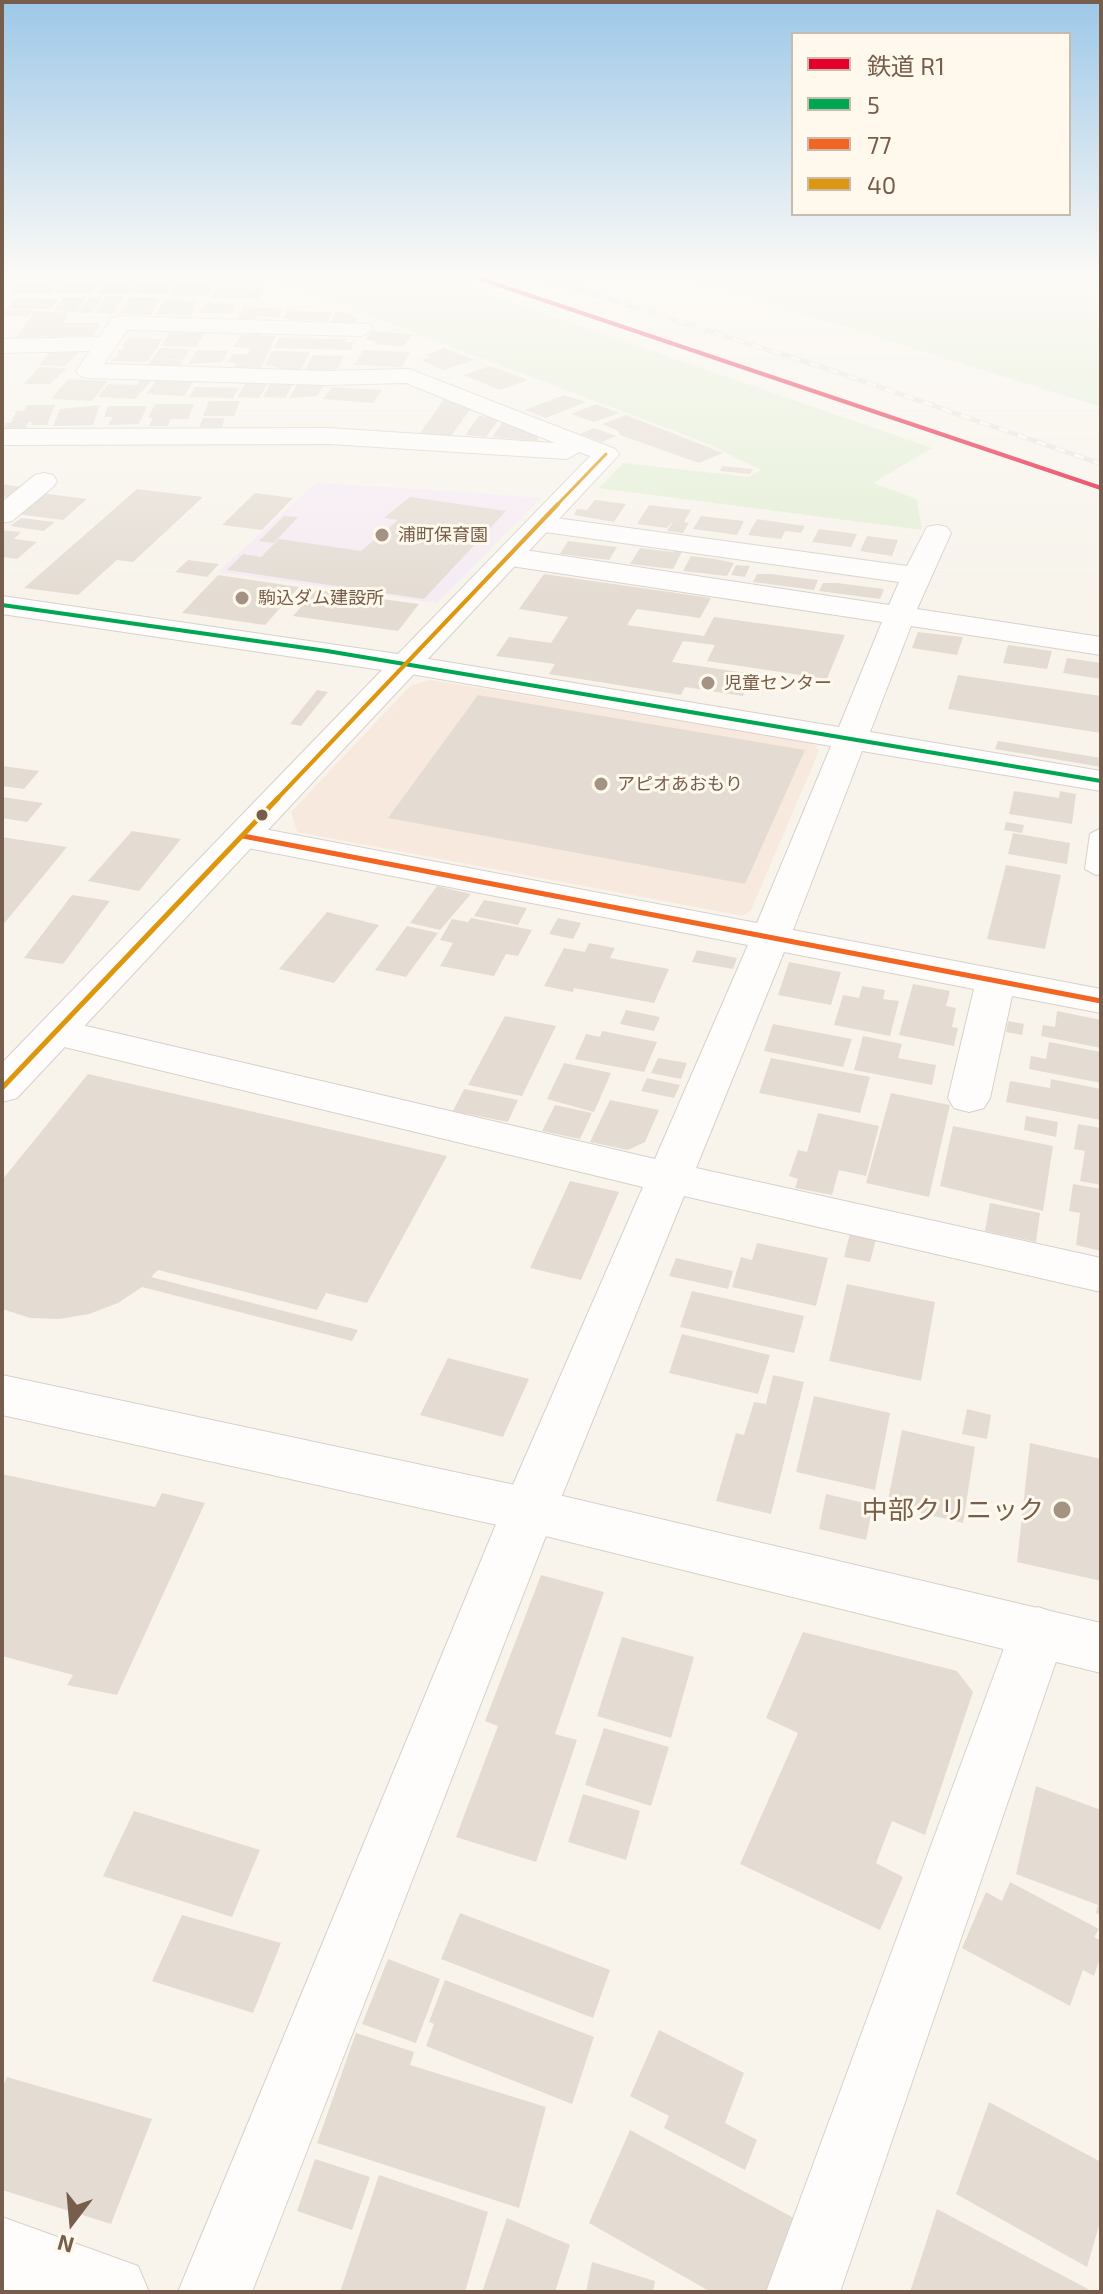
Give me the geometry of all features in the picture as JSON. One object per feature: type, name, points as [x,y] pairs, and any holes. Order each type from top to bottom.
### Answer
[{"type":"street","points":[[432,385],[606,454]]},
{"type":"street","points":[[2,437],[329,436],[606,454]]},
{"type":"street","points":[[2,1088],[606,454]]},
{"type":"street","points":[[2,515],[44,481]]},
{"type":"street","points":[[541,524],[916,576]]},
{"type":"street","points":[[215,2292],[529,1510],[771,936],[916,576],[937,533]]},
{"type":"street","points":[[511,557],[1101,646]]},
{"type":"street","points":[[2,605],[405,664],[1101,781]]},
{"type":"street","points":[[243,836],[1101,1001]]},
{"type":"street","points":[[969,1098],[996,981]]},
{"type":"street","points":[[56,1032],[667,1177],[1101,1275]]},
{"type":"street","points":[[2,1395],[529,1510],[1101,1648]]},
{"type":"street","points":[[803,2292],[1038,1632]]},
{"type":"street","points":[[2,2254],[112,2292]]},
{"type":"lane","points":[[1096,869],[1101,834]]},
{"type":"shaded area","name":"浦町保育園","points":[[316,483],[541,498],[437,603],[218,572]]},
{"type":"shaded area","name":"アピオあおもり","points":[[431,680],[813,743],[819,751],[751,910],[743,916],[297,832],[291,812],[411,685]]},
{"type":"green space","points":[[553,385],[751,385],[932,448],[873,483],[917,499],[922,530],[599,488],[623,463],[749,477],[761,470],[706,443]]},
{"type":"green space","points":[[1031,385],[1101,385],[1101,407]]},
{"type":"building","points":[[63,385],[105,385],[92,401],[51,399]]},
{"type":"building","points":[[107,385],[147,385],[135,399],[98,397]]},
{"type":"building","points":[[153,385],[191,385],[184,396],[146,394]]},
{"type":"building","points":[[244,385],[267,385],[259,398],[237,397]]},
{"type":"building","points":[[269,385],[293,385],[285,398],[263,397]]},
{"type":"building","points":[[297,385],[324,385],[317,396],[289,398]]},
{"type":"building","points":[[488,385],[514,385],[500,390]]},
{"type":"building","points":[[195,387],[239,388],[233,398],[189,397]]},
{"type":"building","points":[[332,387],[382,390],[373,403],[323,399]]},
{"type":"building","points":[[564,395],[586,402],[546,418],[525,410]]},
{"type":"building","points":[[445,398],[460,406],[472,407],[451,436],[420,433]]},
{"type":"building","points":[[209,401],[240,401],[234,416],[203,416]]},
{"type":"building","points":[[155,404],[194,404],[188,419],[171,419],[168,426],[149,426],[153,418],[148,418]]},
{"type":"building","points":[[596,404],[619,413],[594,422],[571,414]]},
{"type":"building","points":[[27,405],[55,405],[47,425],[31,425],[32,422],[28,422],[25,430],[2,430],[6,423],[11,423],[16,411],[24,411]]},
{"type":"building","points":[[100,405],[93,425],[53,426],[60,409]]},
{"type":"building","points":[[108,406],[147,406],[139,424],[108,425],[113,417],[104,417]]},
{"type":"building","points":[[626,415],[723,453],[699,463],[620,435],[602,424]]},
{"type":"building","points":[[479,416],[500,418],[486,437],[465,435]]},
{"type":"building","points":[[203,418],[225,418],[222,427],[199,427]]},
{"type":"building","points":[[503,421],[538,435],[538,441],[492,437]]},
{"type":"building","points":[[594,428],[616,436],[602,442],[580,434]]},
{"type":"building","points":[[722,466],[753,469],[750,474],[720,471]]},
{"type":"building","points":[[2,484],[23,487],[10,498],[2,497]]},
{"type":"building","points":[[137,489],[203,497],[133,562],[117,560],[78,595],[24,588]]},
{"type":"building","points":[[41,493],[87,499],[63,520],[16,514]]},
{"type":"building","points":[[255,493],[293,498],[262,530],[222,525]]},
{"type":"building","points":[[410,497],[506,511],[424,599],[227,570],[243,554],[261,557],[279,539],[361,551],[398,520],[384,518]]},
{"type":"building","points":[[595,500],[626,504],[614,522],[574,515],[577,509],[587,510]]},
{"type":"building","points":[[649,505],[691,510],[684,522],[689,523],[683,533],[667,531],[674,520],[667,528],[637,524]]},
{"type":"building","points":[[284,516],[298,517],[274,543],[259,541]]},
{"type":"building","points":[[701,516],[744,521],[737,535],[693,529]]},
{"type":"building","points":[[21,518],[55,522],[44,531],[10,526]]},
{"type":"building","points":[[757,519],[805,526],[801,533],[785,531],[781,539],[748,535]]},
{"type":"building","points":[[819,529],[857,534],[851,547],[812,542]]},
{"type":"building","points":[[2,530],[21,532],[14,539],[37,542],[17,559],[2,557]]},
{"type":"building","points":[[867,536],[898,540],[892,556],[860,551]]},
{"type":"building","points":[[568,541],[617,547],[609,560],[560,554]]},
{"type":"building","points":[[640,548],[673,552],[675,549],[683,550],[673,569],[630,564]]},
{"type":"building","points":[[691,556],[734,563],[727,576],[683,571]]},
{"type":"building","points":[[188,560],[219,564],[207,577],[175,572]]},
{"type":"building","points":[[736,565],[750,566],[745,577],[731,575]]},
{"type":"building","points":[[544,574],[711,598],[700,618],[637,609],[627,625],[704,636],[714,617],[845,635],[827,679],[707,661],[715,645],[683,641],[672,662],[753,674],[743,696],[685,687],[681,695],[549,674],[555,664],[496,656],[509,637],[551,643],[568,617],[519,609]]},
{"type":"building","points":[[757,574],[818,580],[814,590],[753,582]]},
{"type":"building","points":[[218,575],[299,587],[265,625],[182,613]]},
{"type":"building","points":[[823,583],[884,589],[880,599],[819,591]]},
{"type":"building","points":[[316,590],[419,604],[398,631],[293,616]]},
{"type":"building","points":[[918,632],[963,637],[957,655],[912,648]]},
{"type":"building","points":[[1008,645],[1052,651],[1047,669],[1003,663]]},
{"type":"building","points":[[1067,658],[1101,663],[1101,679],[1063,673]]},
{"type":"building","points":[[958,675],[1101,696],[1101,733],[948,709]]},
{"type":"building","points":[[317,690],[328,692],[301,726],[290,724]]},
{"type":"building","name":"アピオあおもり","points":[[478,695],[805,750],[745,884],[388,818]]},
{"type":"building","points":[[998,741],[1101,758],[1101,767],[995,749]]},
{"type":"building","points":[[2,766],[39,771],[24,789],[2,786]]},
{"type":"building","points":[[1014,791],[1059,798],[1060,791],[1076,794],[1072,824],[1009,814]]},
{"type":"building","points":[[2,797],[43,803],[27,822],[2,818]]},
{"type":"building","points":[[1006,822],[1024,825],[1022,833],[1004,830]]},
{"type":"building","points":[[132,831],[181,839],[139,891],[88,881]]},
{"type":"building","points":[[1013,833],[1070,843],[1067,864],[1008,854]]},
{"type":"building","points":[[2,837],[67,847],[2,926]]},
{"type":"building","points":[[1006,865],[1061,875],[1045,949],[987,939]]},
{"type":"building","points":[[437,886],[471,894],[440,930],[410,923]]},
{"type":"building","points":[[72,895],[110,901],[63,964],[24,958]]},
{"type":"building","points":[[484,900],[527,908],[518,925],[474,916]]},
{"type":"building","points":[[327,912],[379,925],[334,983],[279,969]]},
{"type":"building","points":[[471,918],[532,930],[518,956],[506,954],[494,976],[440,966],[453,943],[440,940],[452,919],[468,922]]},
{"type":"building","points":[[558,918],[581,923],[573,939],[549,934]]},
{"type":"building","points":[[407,926],[438,933],[406,977],[375,970]]},
{"type":"building","points":[[589,943],[615,948],[610,958],[669,969],[654,1003],[574,988],[573,992],[544,986],[564,948],[585,952]]},
{"type":"building","points":[[697,950],[737,958],[733,969],[692,962]]},
{"type":"building","points":[[789,962],[841,972],[831,1005],[778,995]]},
{"type":"building","points":[[913,984],[950,991],[946,1006],[956,1008],[952,1027],[958,1028],[954,1046],[899,1035]]},
{"type":"building","points":[[862,986],[885,990],[883,999],[899,1001],[890,1036],[834,1025],[843,995],[859,998]]},
{"type":"building","points":[[626,1010],[660,1017],[654,1031],[620,1024]]},
{"type":"building","points":[[1057,1011],[1101,1020],[1101,1048],[1041,1036],[1043,1025],[1055,1027]]},
{"type":"building","points":[[505,1016],[556,1026],[522,1096],[468,1085]]},
{"type":"building","points":[[1008,1021],[1024,1024],[1022,1035],[1006,1032]]},
{"type":"building","points":[[773,1024],[852,1039],[843,1067],[764,1051]]},
{"type":"building","points":[[602,1031],[657,1042],[644,1072],[575,1059],[586,1034],[600,1037]]},
{"type":"building","points":[[863,1036],[902,1044],[898,1058],[936,1065],[932,1085],[854,1070]]},
{"type":"building","points":[[1049,1042],[1101,1052],[1101,1083],[1029,1069],[1031,1056],[1046,1059]]},
{"type":"building","points":[[658,1058],[687,1063],[681,1079],[651,1073]]},
{"type":"building","points":[[771,1058],[870,1077],[860,1113],[759,1093]]},
{"type":"building","points":[[564,1063],[611,1073],[594,1112],[547,1099]]},
{"type":"building","points":[[88,1074],[447,1156],[367,1303],[326,1293],[317,1310],[158,1270],[151,1277],[358,1330],[352,1341],[142,1287],[118,1303],[89,1314],[59,1319],[30,1318],[2,1309],[2,1180]]},
{"type":"building","points":[[647,1078],[680,1085],[674,1098],[641,1091]]},
{"type":"building","points":[[1051,1079],[1101,1089],[1101,1120],[1006,1102],[1010,1081],[1050,1088]]},
{"type":"building","points":[[464,1089],[518,1100],[508,1122],[453,1111]]},
{"type":"building","points":[[891,1093],[950,1105],[929,1197],[866,1183]]},
{"type":"building","points":[[610,1100],[659,1110],[645,1142],[628,1150],[590,1142]]},
{"type":"building","points":[[555,1105],[592,1113],[580,1139],[542,1131]]},
{"type":"building","points":[[818,1113],[879,1126],[866,1176],[839,1170],[832,1195],[795,1188],[798,1179],[789,1176],[798,1150],[807,1152]]},
{"type":"building","points":[[1026,1116],[1058,1122],[1056,1137],[1024,1130]]},
{"type":"building","points":[[1078,1124],[1101,1128],[1101,1185],[1080,1181],[1085,1151],[1074,1149]]},
{"type":"building","points":[[953,1126],[1053,1146],[1043,1211],[940,1186]]},
{"type":"building","points":[[570,1181],[619,1192],[581,1280],[530,1268]]},
{"type":"building","points":[[1073,1184],[1101,1189],[1101,1251],[1076,1245],[1080,1213],[1069,1211]]},
{"type":"building","points":[[990,1203],[1040,1213],[1036,1242],[985,1231]]},
{"type":"building","points":[[850,1233],[876,1239],[870,1262],[844,1257]]},
{"type":"building","points":[[757,1243],[828,1258],[816,1306],[732,1287],[741,1257],[752,1260]]},
{"type":"building","points":[[676,1258],[733,1271],[728,1289],[669,1276]]},
{"type":"building","points":[[847,1284],[935,1302],[921,1381],[829,1361]]},
{"type":"building","points":[[692,1291],[804,1316],[794,1353],[680,1327]]},
{"type":"building","points":[[682,1334],[770,1355],[758,1394],[669,1373]]},
{"type":"building","points":[[448,1358],[529,1379],[503,1437],[420,1415]]},
{"type":"building","points":[[773,1375],[804,1382],[771,1514],[716,1501],[736,1433],[744,1435],[754,1402],[766,1404]]},
{"type":"building","points":[[814,1396],[890,1413],[875,1490],[796,1472]]},
{"type":"building","points":[[967,1409],[991,1415],[987,1439],[962,1434]]},
{"type":"building","points":[[902,1430],[975,1447],[963,1523],[887,1505]]},
{"type":"building","name":"中部クリニック","points":[[1030,1443],[1101,1459],[1101,1581],[1017,1562]]},
{"type":"building","points":[[2,1474],[155,1507],[162,1493],[205,1503],[117,1695],[67,1685],[73,1675],[2,1656]]},
{"type":"building","points":[[826,1494],[873,1505],[866,1540],[819,1529]]},
{"type":"building","points":[[541,1575],[604,1592],[555,1734],[577,1740],[536,1862],[456,1837],[498,1726],[485,1721]]},
{"type":"building","points":[[803,1632],[957,1671],[973,1692],[925,1835],[892,1821],[876,1863],[903,1877],[880,1930],[740,1864],[798,1733],[766,1718]]},
{"type":"building","points":[[622,1637],[694,1657],[671,1738],[597,1716]]},
{"type":"building","points":[[604,1728],[669,1747],[651,1806],[585,1785]]},
{"type":"building","points":[[1036,1786],[1101,1810],[1101,1915],[1096,1913],[1098,1905],[1016,1874]]},
{"type":"building","points":[[583,1794],[640,1811],[626,1860],[568,1842]]},
{"type":"building","points":[[134,1811],[260,1850],[232,1917],[103,1876]]},
{"type":"building","points":[[1010,1882],[1099,1929],[1094,1937],[1101,1941],[1101,1955],[1094,1976],[1083,1970],[1070,2006],[962,1948],[986,1892],[1002,1901]]},
{"type":"building","points":[[460,1913],[610,1970],[593,2018],[441,1959]]},
{"type":"building","points":[[182,1915],[281,1943],[253,2013],[152,1981]]},
{"type":"building","points":[[388,1959],[440,1979],[416,2043],[362,2024]]},
{"type":"building","points":[[445,1980],[594,2037],[572,2104],[426,2046],[434,2024],[429,2022]]},
{"type":"building","points":[[659,2030],[744,2073],[725,2123],[757,2140],[745,2170],[664,2128],[669,2116],[630,2096]]},
{"type":"building","points":[[356,2033],[414,2052],[410,2065],[546,2107],[519,2208],[317,2143]]},
{"type":"building","points":[[7,2077],[152,2119],[111,2224],[2,2190],[2,2088]]},
{"type":"building","points":[[989,2102],[1101,2162],[1101,2219],[1087,2267],[956,2194]]},
{"type":"building","points":[[630,2130],[803,2223],[778,2292],[711,2292],[589,2223]]},
{"type":"building","points":[[315,2159],[370,2177],[352,2230],[297,2211]]},
{"type":"building","points":[[379,2175],[488,2212],[465,2292],[340,2292]]},
{"type":"building","points":[[937,2209],[1088,2289],[1088,2292],[910,2292]]},
{"type":"building","points":[[507,2218],[570,2245],[555,2292],[482,2292]]},
{"type":"building","points":[[592,2262],[655,2281],[653,2292],[586,2292]]},
{"type":"railway","points":[[874,385],[1101,464]]},
{"type":"rail line","name":"R1","points":[[796,385],[1101,488]]},
{"type":"transit line","name":"40","points":[[2,1088],[606,454]]},
{"type":"transit line","name":"5","points":[[2,605],[327,651],[1101,781]]},
{"type":"transit line","name":"77","points":[[243,836],[1101,1001]]},
{"type":"place","name":"浦町保育園","points":[[382,535]]},
{"type":"place","name":"駒込ダム建設所","points":[[242,598]]},
{"type":"place","name":"児童センター","points":[[708,683]]},
{"type":"place","name":"アピオあおもり","points":[[601,784]]},
{"type":"place","name":"中部クリニック","points":[[1062,1510]]}]
